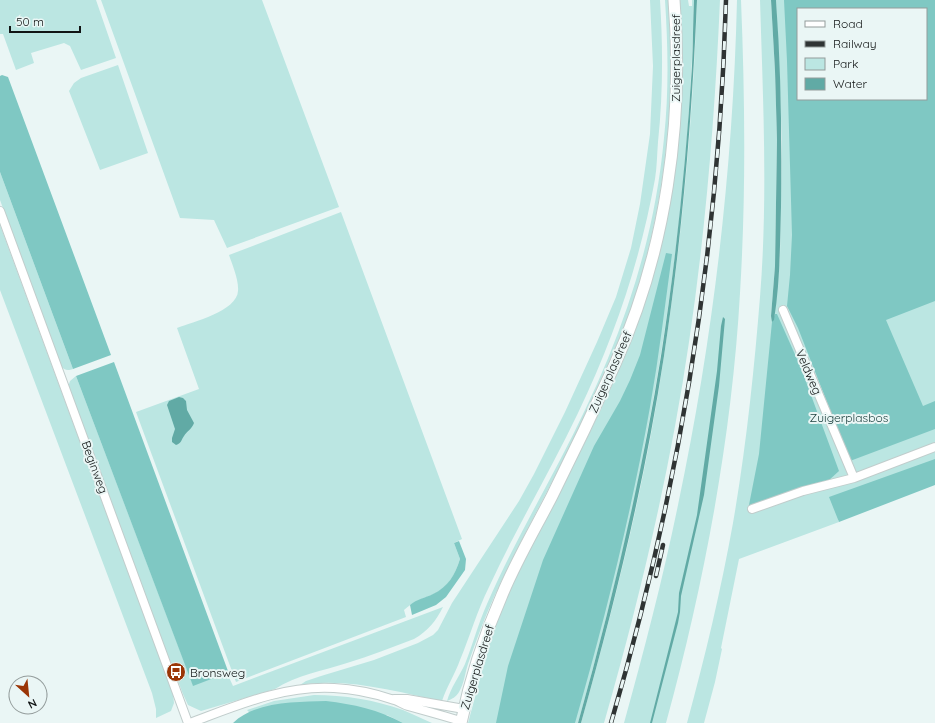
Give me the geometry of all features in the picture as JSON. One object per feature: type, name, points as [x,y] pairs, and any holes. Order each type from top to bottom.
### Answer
[{"type":"main road","name":"Zuigerplasdreef","points":[[461,722],[478,660],[502,595],[616,362],[641,301],[665,202],[673,144],[677,74],[674,0]]},
{"type":"street","name":"Beginweg","points":[[0,211],[189,723]]},
{"type":"street","name":"Veldweg","points":[[784,310],[854,478]]},
{"type":"street","points":[[752,508],[803,491],[854,478],[935,447]]},
{"type":"street","points":[[189,723],[253,700],[296,690],[333,688],[360,691],[393,699],[406,705],[461,722]]},
{"type":"street","points":[[393,699],[407,699],[464,709]]},
{"type":"green space","points":[[0,0],[96,0],[116,58],[81,70],[70,46],[64,43],[31,53],[34,63],[16,70],[3,34],[0,34]]},
{"type":"green space","points":[[101,0],[262,0],[339,207],[227,248],[214,220],[180,218]]},
{"type":"green space","points":[[650,0],[660,0],[662,35],[661,107],[655,179],[634,270],[614,328],[591,385],[567,435],[499,565],[477,614],[458,665],[442,701],[354,684],[318,683],[300,685],[306,681],[374,660],[418,643],[433,635],[438,630],[452,603],[519,501],[534,474],[565,412],[597,342],[616,297],[631,248],[640,204],[650,134],[653,66]]},
{"type":"green space","points":[[665,0],[668,0],[671,48],[667,145],[660,193],[650,241],[638,287],[622,333],[591,406],[490,605],[471,655],[461,689],[455,697],[447,701],[465,664],[481,619],[495,586],[580,421],[614,344],[628,305],[651,224],[659,181],[667,104],[668,69]]},
{"type":"green space","points":[[679,0],[688,0],[689,6],[692,6],[692,0],[694,0],[690,102],[681,204],[661,357],[635,498],[608,610],[578,723],[468,723],[495,624],[519,569],[588,436],[609,392],[639,319],[663,234],[675,167],[681,105],[682,41]]},
{"type":"green space","points":[[697,0],[720,0],[705,214],[689,342],[673,438],[653,534],[630,629],[604,723],[581,723],[606,632],[639,495],[657,402],[676,267],[686,178],[693,89]]},
{"type":"green space","points":[[737,0],[741,0],[744,110],[742,257],[736,347],[723,456],[704,564],[680,671],[666,723],[624,723],[646,642],[678,505],[711,317],[726,191],[735,64]]},
{"type":"green space","name":"Zuigerplasbos","points":[[760,0],[771,0],[777,140],[775,266],[771,316],[774,320],[780,255],[782,139],[776,0],[935,0],[935,472],[838,520],[839,522],[739,559],[715,682],[704,723],[687,723],[723,573],[733,523],[746,438],[760,297],[764,223],[764,148]]},
{"type":"green space","name":"Zuigerplasbos","points":[[784,0],[935,0],[935,301],[886,320],[923,406],[935,401],[935,429],[850,461],[798,328],[787,306],[792,235]]},
{"type":"green space","points":[[118,65],[148,153],[100,170],[69,91],[74,83],[81,78]]},
{"type":"green space","points":[[2,75],[8,77],[111,355],[73,369],[0,172],[0,76]]},
{"type":"green space","points":[[0,172],[73,369],[66,370],[60,366],[0,200]]},
{"type":"green space","points":[[341,212],[462,539],[454,543],[460,559],[453,576],[447,585],[438,592],[407,607],[404,610],[406,617],[236,682],[136,412],[199,389],[177,328],[213,315],[222,310],[236,298],[238,291],[237,282],[229,255]]},
{"type":"green space","points":[[0,225],[173,694],[174,703],[171,711],[156,718],[156,709],[152,693],[0,290]]},
{"type":"green space","points":[[666,253],[672,254],[656,369],[643,447],[617,566],[575,723],[496,723],[508,666],[543,560],[594,446],[620,401],[630,380],[640,355]]},
{"type":"green space","points":[[775,314],[777,314],[801,368],[839,471],[828,481],[748,510],[759,454],[772,322]]},
{"type":"green space","points":[[114,362],[228,671],[227,673],[193,686],[76,376]]},
{"type":"green space","points":[[76,376],[193,685],[227,673],[233,686],[443,607],[437,617],[427,629],[414,639],[356,660],[292,680],[275,689],[201,711],[188,705],[132,564],[68,387],[70,381]]},
{"type":"green space","points":[[935,459],[935,485],[839,522],[829,497]]},
{"type":"green space","points":[[459,541],[466,559],[465,570],[446,597],[436,605],[412,615],[410,605],[415,601],[443,588],[450,580],[460,559],[454,543]]},
{"type":"green space","points":[[314,695],[348,697],[382,703],[403,710],[432,723],[403,723],[387,715],[256,710],[250,713],[247,710],[274,701]]},
{"type":"green space","points":[[326,701],[366,708],[385,714],[403,723],[233,723],[253,710],[277,704]]},
{"type":"water","points":[[694,0],[697,0],[689,134],[681,223],[664,356],[648,449],[628,541],[594,678],[581,723],[578,723],[625,541],[661,356],[676,248],[684,175],[692,66]]},
{"type":"water","points":[[771,0],[776,0],[778,26],[781,155],[779,278],[774,320],[772,322],[771,316],[775,266],[777,140]]},
{"type":"water","points":[[723,317],[725,319],[719,386],[704,495],[681,596],[678,623],[652,723],[650,723],[678,612],[679,593],[697,515]]},
{"type":"water","points":[[179,397],[186,401],[187,410],[194,423],[176,445],[172,442],[175,429],[167,405],[169,401]]},
{"type":"railway","points":[[611,723],[635,635],[657,545],[676,456],[692,365],[705,274],[715,183],[722,92],[726,0]]},
{"type":"railway","points":[[656,576],[663,545]]},
{"type":"place","name":"Bronsweg","points":[[176,672]]}]
